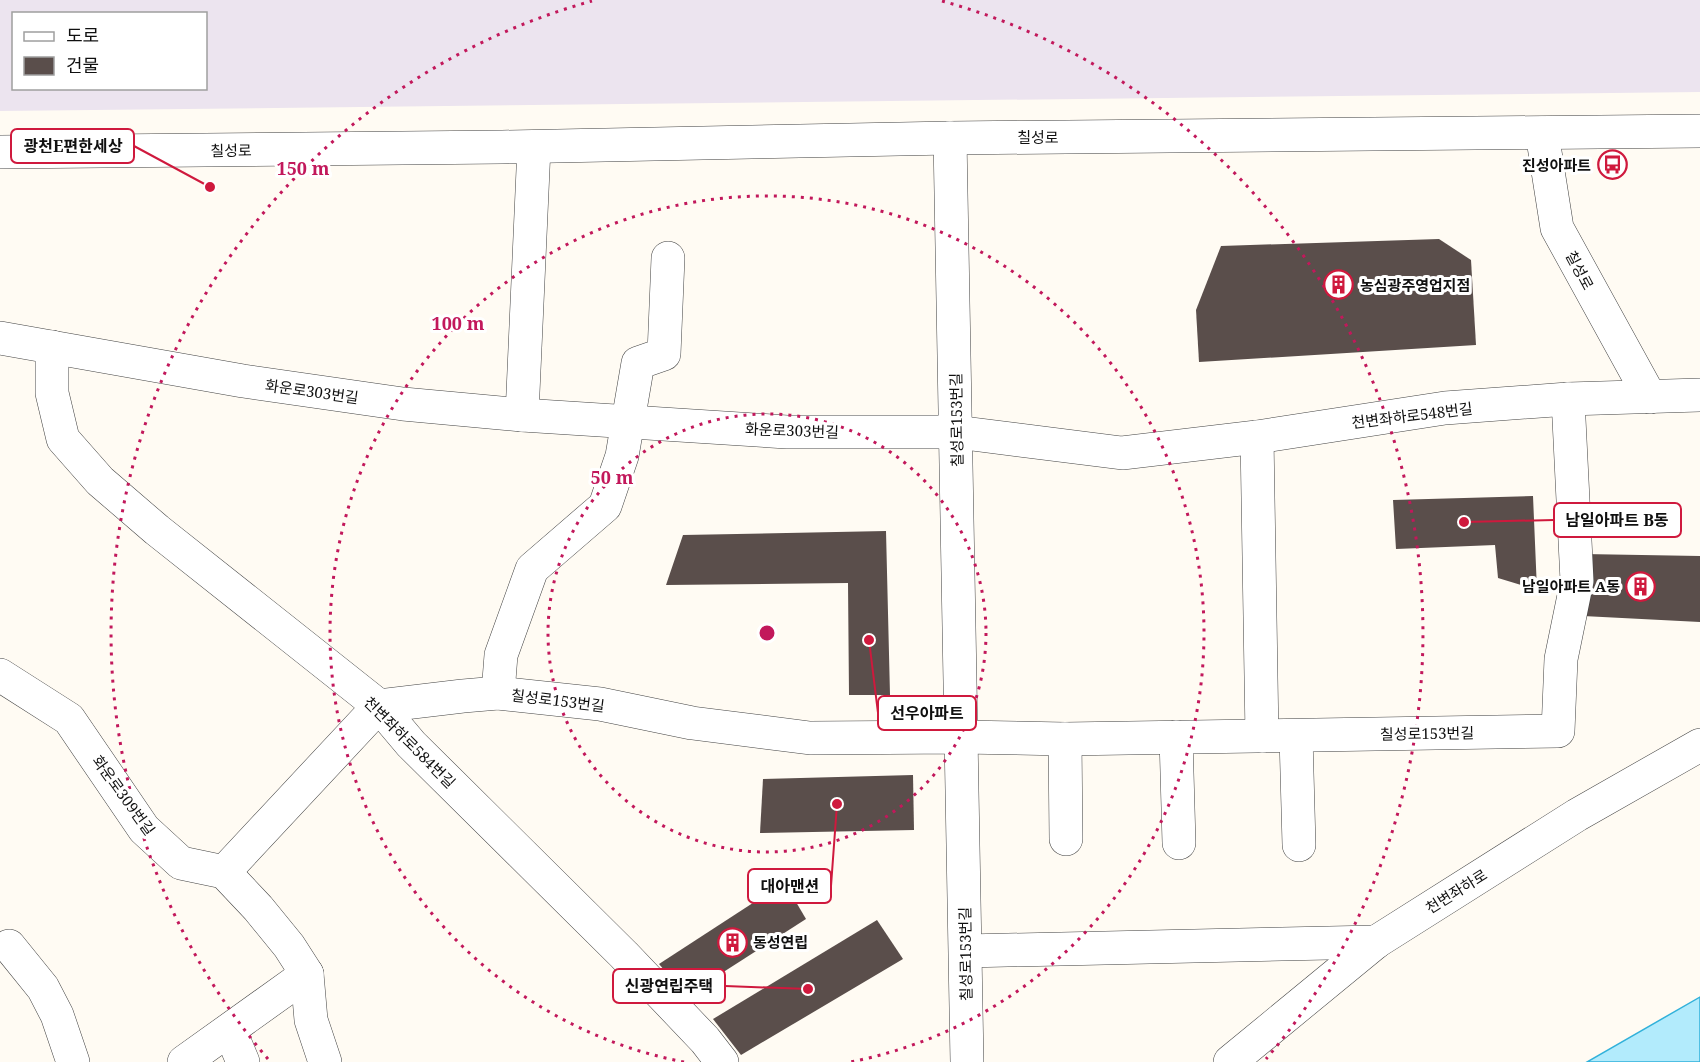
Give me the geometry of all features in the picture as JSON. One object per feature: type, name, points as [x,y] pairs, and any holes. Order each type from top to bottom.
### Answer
[{"type":"street","name":"칠성로","points":[[0,152],[534,147],[950,138],[1700,131]]},
{"type":"street","name":"칠성로","points":[[1542,133],[1557,228],[1650,397]]},
{"type":"street","name":"칠성로153번길","points":[[950,138],[967,1062]]},
{"type":"street","points":[[522,415],[534,147]]},
{"type":"street","points":[[498,693],[501,655],[532,569],[604,506],[622,456],[638,363],[664,354],[668,258]]},
{"type":"street","name":"화운로303번길","points":[[0,338],[243,381],[403,404],[522,415],[787,432],[956,432]]},
{"type":"street","name":"천변좌하로584번길","points":[[52,347],[52,393],[63,439],[100,481],[166,537],[379,706],[411,744],[624,955],[705,1040],[722,1062]]},
{"type":"street","name":"천변좌하로548번길","points":[[956,432],[1122,453],[1257,437],[1445,408],[1568,399],[1700,395]]},
{"type":"street","name":"칠성로153번길","points":[[379,706],[498,693],[600,704],[693,723],[810,738],[1065,739],[1557,731],[1560,659],[1577,581],[1568,399]]},
{"type":"street","points":[[1257,437],[1262,736]]},
{"type":"street","name":"화운로309번길","points":[[0,675],[69,719],[144,829],[181,863],[224,872]]},
{"type":"street","points":[[325,1062],[311,1020],[307,974],[289,946],[224,872],[379,706]]},
{"type":"street","points":[[1296,736],[1299,845]]},
{"type":"street","points":[[1176,737],[1179,843]]},
{"type":"street","points":[[1065,739],[1066,840]]},
{"type":"street","name":"천변좌하로","points":[[1230,1062],[1376,942],[1577,815],[1700,746]]},
{"type":"street","points":[[966,951],[1376,942]]},
{"type":"street","points":[[9,946],[43,988],[57,1015],[73,1062]]},
{"type":"street","points":[[184,1062],[307,974]]},
{"type":"street","points":[[230,1031],[243,1062]]},
{"type":"shaded area","points":[[0,0],[1700,0],[1700,92],[0,111]]},
{"type":"water","points":[[1700,997],[1700,1062],[1587,1062]]},
{"type":"building","name":"농심광주영업지점","points":[[1439,239],[1471,260],[1476,345],[1199,362],[1196,310],[1221,246]]},
{"type":"building","points":[[1533,496],[1537,590],[1498,578],[1495,545],[1396,549],[1393,500]]},
{"type":"building","points":[[886,531],[890,695],[849,695],[848,583],[666,585],[683,535]]},
{"type":"building","name":"남일아파트 A동","points":[[1583,554],[1700,556],[1700,622],[1583,616]]},
{"type":"building","points":[[913,775],[914,830],[760,833],[763,779]]},
{"type":"building","name":"동성연립","points":[[765,895],[796,902],[806,919],[686,996],[659,964]]},
{"type":"building","points":[[877,920],[903,959],[741,1055],[713,1019]]},
{"type":"place","name":"진성아파트","points":[[1612,165]]},
{"type":"place","name":"광천E편한세상","points":[[210,187]]},
{"type":"place","name":"농심광주영업지점","points":[[1339,285]]},
{"type":"place","name":"남일아파트 B동","points":[[1464,522]]},
{"type":"place","name":"남일아파트 A동","points":[[1641,586]]},
{"type":"place","name":"선우아파트","points":[[869,640]]},
{"type":"place","name":"대아맨션","points":[[837,804]]},
{"type":"place","name":"동성연립","points":[[732,942]]},
{"type":"place","name":"신광연립주택","points":[[808,989]]}]
